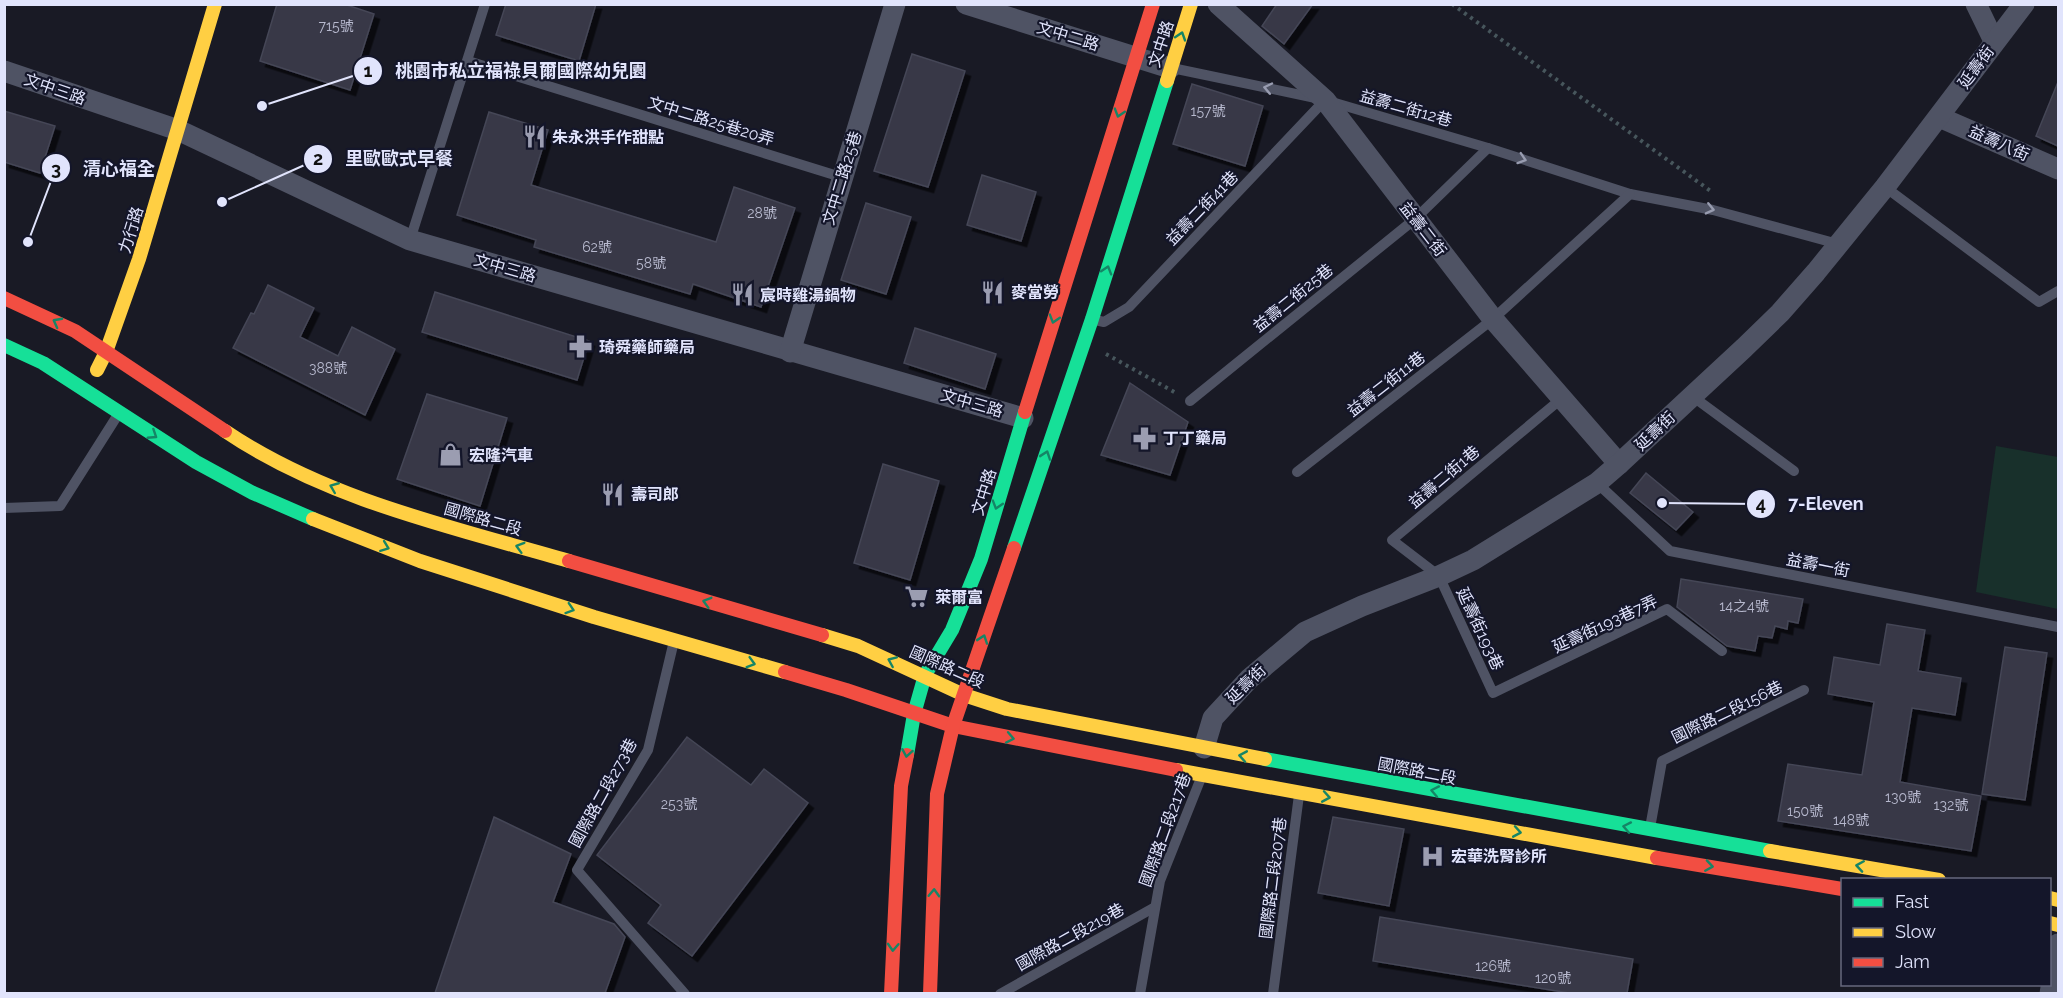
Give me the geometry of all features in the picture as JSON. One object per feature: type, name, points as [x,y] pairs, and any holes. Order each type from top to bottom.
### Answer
[{"type":"street","name":"力行路","points":[[86,392],[106,352],[139,259],[215,4]]},
{"type":"street","name":"文中二路25巷","points":[[790,352],[895,4]]},
{"type":"street","name":"文中二路","points":[[966,4],[1170,68]]},
{"type":"street","name":"文中路","points":[[891,993],[901,786],[914,714],[925,675],[952,630],[981,559],[1153,4]]},
{"type":"street","name":"文中路","points":[[930,993],[937,794],[953,726],[1092,319],[1191,4]]},
{"type":"street","name":"益壽二街","points":[[1218,4],[1325,100],[1493,319],[1619,464]]},
{"type":"street","points":[[1976,4],[1994,41]]},
{"type":"street","name":"延壽街","points":[[1203,762],[1213,718],[1249,679],[1305,632],[1473,560],[1597,483],[1619,464],[1780,313],[1885,187],[2024,4]]},
{"type":"street","name":"文中三路","points":[[4,71],[178,130],[410,240],[1023,418]]},
{"type":"street","name":"益壽八街","points":[[1939,117],[2058,169]]},
{"type":"street","name":"國際路二段","points":[[4,298],[75,331],[238,440],[288,468],[346,492],[412,515],[858,646],[964,695],[1203,762],[1301,779],[1646,856],[1841,889]]},
{"type":"street","name":"國際路二段","points":[[4,345],[43,363],[196,462],[253,493],[331,527],[442,568],[594,617],[846,690],[953,726],[1650,831],[1933,878]]},
{"type":"street","points":[[2050,993],[2058,944]]},
{"type":"lane","points":[[410,240],[485,4]]},
{"type":"lane","name":"文中二路25巷20弄","points":[[468,61],[841,177]]},
{"type":"lane","name":"益壽二街12巷","points":[[1170,68],[1325,100],[1488,148],[1630,194],[1713,210],[1838,244]]},
{"type":"lane","name":"益壽二街41巷","points":[[1092,319],[1104,322],[1129,307],[1325,100]]},
{"type":"lane","name":"益壽二街25巷","points":[[1190,400],[1415,219],[1488,148]]},
{"type":"lane","points":[[1885,187],[2039,302],[2058,291]]},
{"type":"lane","points":[[1493,319],[1630,194]]},
{"type":"lane","name":"益壽二街11巷","points":[[1297,472],[1493,319]]},
{"type":"lane","points":[[1692,396],[1794,471]]},
{"type":"lane","name":"益壽二街1巷","points":[[1439,576],[1392,540],[1561,399]]},
{"type":"lane","points":[[4,508],[60,506],[119,413]]},
{"type":"lane","name":"益壽一街","points":[[1597,483],[1670,551],[2058,627]]},
{"type":"lane","name":"延壽街193巷","points":[[1439,576],[1493,693]]},
{"type":"lane","name":"延壽街193巷7弄","points":[[1493,693],[1667,609],[1722,651]]},
{"type":"lane","name":"國際路二段273巷","points":[[674,640],[648,750],[577,870],[685,993]]},
{"type":"lane","name":"國際路二段156巷","points":[[1650,831],[1662,761],[1804,690]]},
{"type":"lane","name":"國際路二段217巷","points":[[1140,993],[1160,881],[1203,762]]},
{"type":"lane","name":"國際路二段207巷","points":[[1273,993],[1301,779]]},
{"type":"lane","name":"國際路二段219巷","points":[[1000,993],[1155,907]]},
{"type":"path","points":[[1452,4],[1713,193]]},
{"type":"path","points":[[1084,342],[1190,400]]},
{"type":"green space","points":[[1996,446],[2058,457],[2058,609],[1976,592]]},
{"type":"building","points":[[277,4],[344,4],[374,14],[350,90],[260,61]]},
{"type":"building","points":[[506,4],[596,4],[579,61],[496,35]]},
{"type":"building","points":[[1277,4],[1313,4],[1284,44],[1262,26]]},
{"type":"building","points":[[912,54],[965,71],[928,187],[874,171]]},
{"type":"building","points":[[2058,82],[2058,146],[2036,136]]},
{"type":"building","points":[[1192,84],[1263,106],[1245,166],[1173,144]]},
{"type":"building","points":[[4,111],[55,126],[40,173],[4,162]]},
{"type":"building","points":[[489,112],[548,130],[531,185],[716,242],[734,187],[795,208],[761,307],[693,284],[690,294],[534,247],[536,240],[457,215]]},
{"type":"building","points":[[982,175],[1036,192],[1021,241],[967,225]]},
{"type":"building","points":[[866,203],[911,217],[886,294],[841,280]]},
{"type":"building","points":[[268,285],[314,308],[300,337],[338,356],[352,327],[395,349],[365,415],[233,348],[251,313],[254,314]]},
{"type":"building","points":[[435,292],[589,341],[577,380],[422,332]]},
{"type":"building","points":[[915,328],[996,354],[985,389],[904,363]]},
{"type":"building","name":"丁丁藥局","points":[[1130,383],[1188,422],[1170,475],[1101,455]]},
{"type":"building","name":"宏隆汽車","points":[[427,394],[507,418],[480,506],[397,479]]},
{"type":"building","points":[[883,464],[939,481],[910,580],[854,563]]},
{"type":"building","points":[[1646,473],[1693,512],[1676,530],[1630,493]]},
{"type":"building","points":[[1681,579],[1803,599],[1798,623],[1788,621],[1787,629],[1775,626],[1772,638],[1758,636],[1755,651],[1727,646],[1677,607]]},
{"type":"building","points":[[1887,624],[1925,630],[1918,671],[1961,678],[1955,715],[1912,708],[1900,782],[1981,796],[1971,851],[1778,821],[1788,764],[1862,775],[1874,702],[1828,694],[1834,657],[1880,665]]},
{"type":"building","points":[[2005,647],[2047,653],[2025,800],[1982,794]]},
{"type":"building","points":[[687,737],[751,785],[764,769],[808,803],[692,956],[648,923],[661,905],[597,855]]},
{"type":"building","points":[[494,817],[571,854],[553,902],[614,924],[625,937],[605,993],[435,993]]},
{"type":"building","points":[[1333,817],[1404,829],[1389,906],[1318,893]]},
{"type":"building","points":[[1380,917],[1633,959],[1627,993],[1569,993],[1373,961]]},
{"type":"traffic: fast","points":[[1014,548],[1092,319],[1167,81]]},
{"type":"traffic: fast","points":[[4,345],[43,363],[196,462],[253,493],[313,519]]},
{"type":"traffic: fast","points":[[907,755],[914,714],[925,675],[952,630],[981,559],[1025,412]]},
{"type":"traffic: fast","points":[[1265,759],[1770,851]]},
{"type":"traffic: slow","points":[[97,370],[106,352],[139,259],[215,4]]},
{"type":"traffic: slow","points":[[1167,81],[1191,4]]},
{"type":"traffic: slow","points":[[225,431],[305,476],[348,493],[436,523],[569,561]]},
{"type":"traffic: slow","points":[[313,519],[420,561],[594,617],[785,672]]},
{"type":"traffic: slow","points":[[822,635],[858,646],[964,695],[1007,709],[1265,759]]},
{"type":"traffic: slow","points":[[1176,770],[1657,858]]},
{"type":"traffic: slow","points":[[1770,851],[1927,878]]},
{"type":"traffic: slow","points":[[2051,898],[2058,900]]},
{"type":"traffic: slow","points":[[2051,923],[2058,925]]},
{"type":"traffic: jam","points":[[1025,412],[1153,4]]},
{"type":"traffic: jam","points":[[4,298],[75,331],[225,431]]},
{"type":"traffic: jam","points":[[930,994],[937,794],[953,726],[1014,548]]},
{"type":"traffic: jam","points":[[569,561],[822,635]]},
{"type":"traffic: jam","points":[[785,672],[953,726],[1176,770]]},
{"type":"traffic: jam","points":[[891,994],[901,786],[907,755]]},
{"type":"traffic: jam","points":[[1657,858],[1841,889]]},
{"type":"place","name":"桃園市私立福祿貝爾國際幼兒園","points":[[262,106]]},
{"type":"place","name":"朱永洪手作甜點","points":[[534,137]]},
{"type":"place","name":"里歐歐式早餐","points":[[222,202]]},
{"type":"place","name":"清心福全","points":[[28,242]]},
{"type":"place","name":"麥當勞","points":[[993,292]]},
{"type":"place","name":"宸時雞湯鍋物","points":[[742,295]]},
{"type":"place","name":"琦舜藥師藥局","points":[[581,347]]},
{"type":"place","name":"丁丁藥局","points":[[1145,438]]},
{"type":"place","name":"宏隆汽車","points":[[451,455]]},
{"type":"place","name":"壽司郎","points":[[613,494]]},
{"type":"place","name":"7-Eleven","points":[[1662,503]]},
{"type":"place","name":"萊爾富","points":[[917,597]]},
{"type":"place","name":"宏華洗腎診所","points":[[1433,856]]}]
